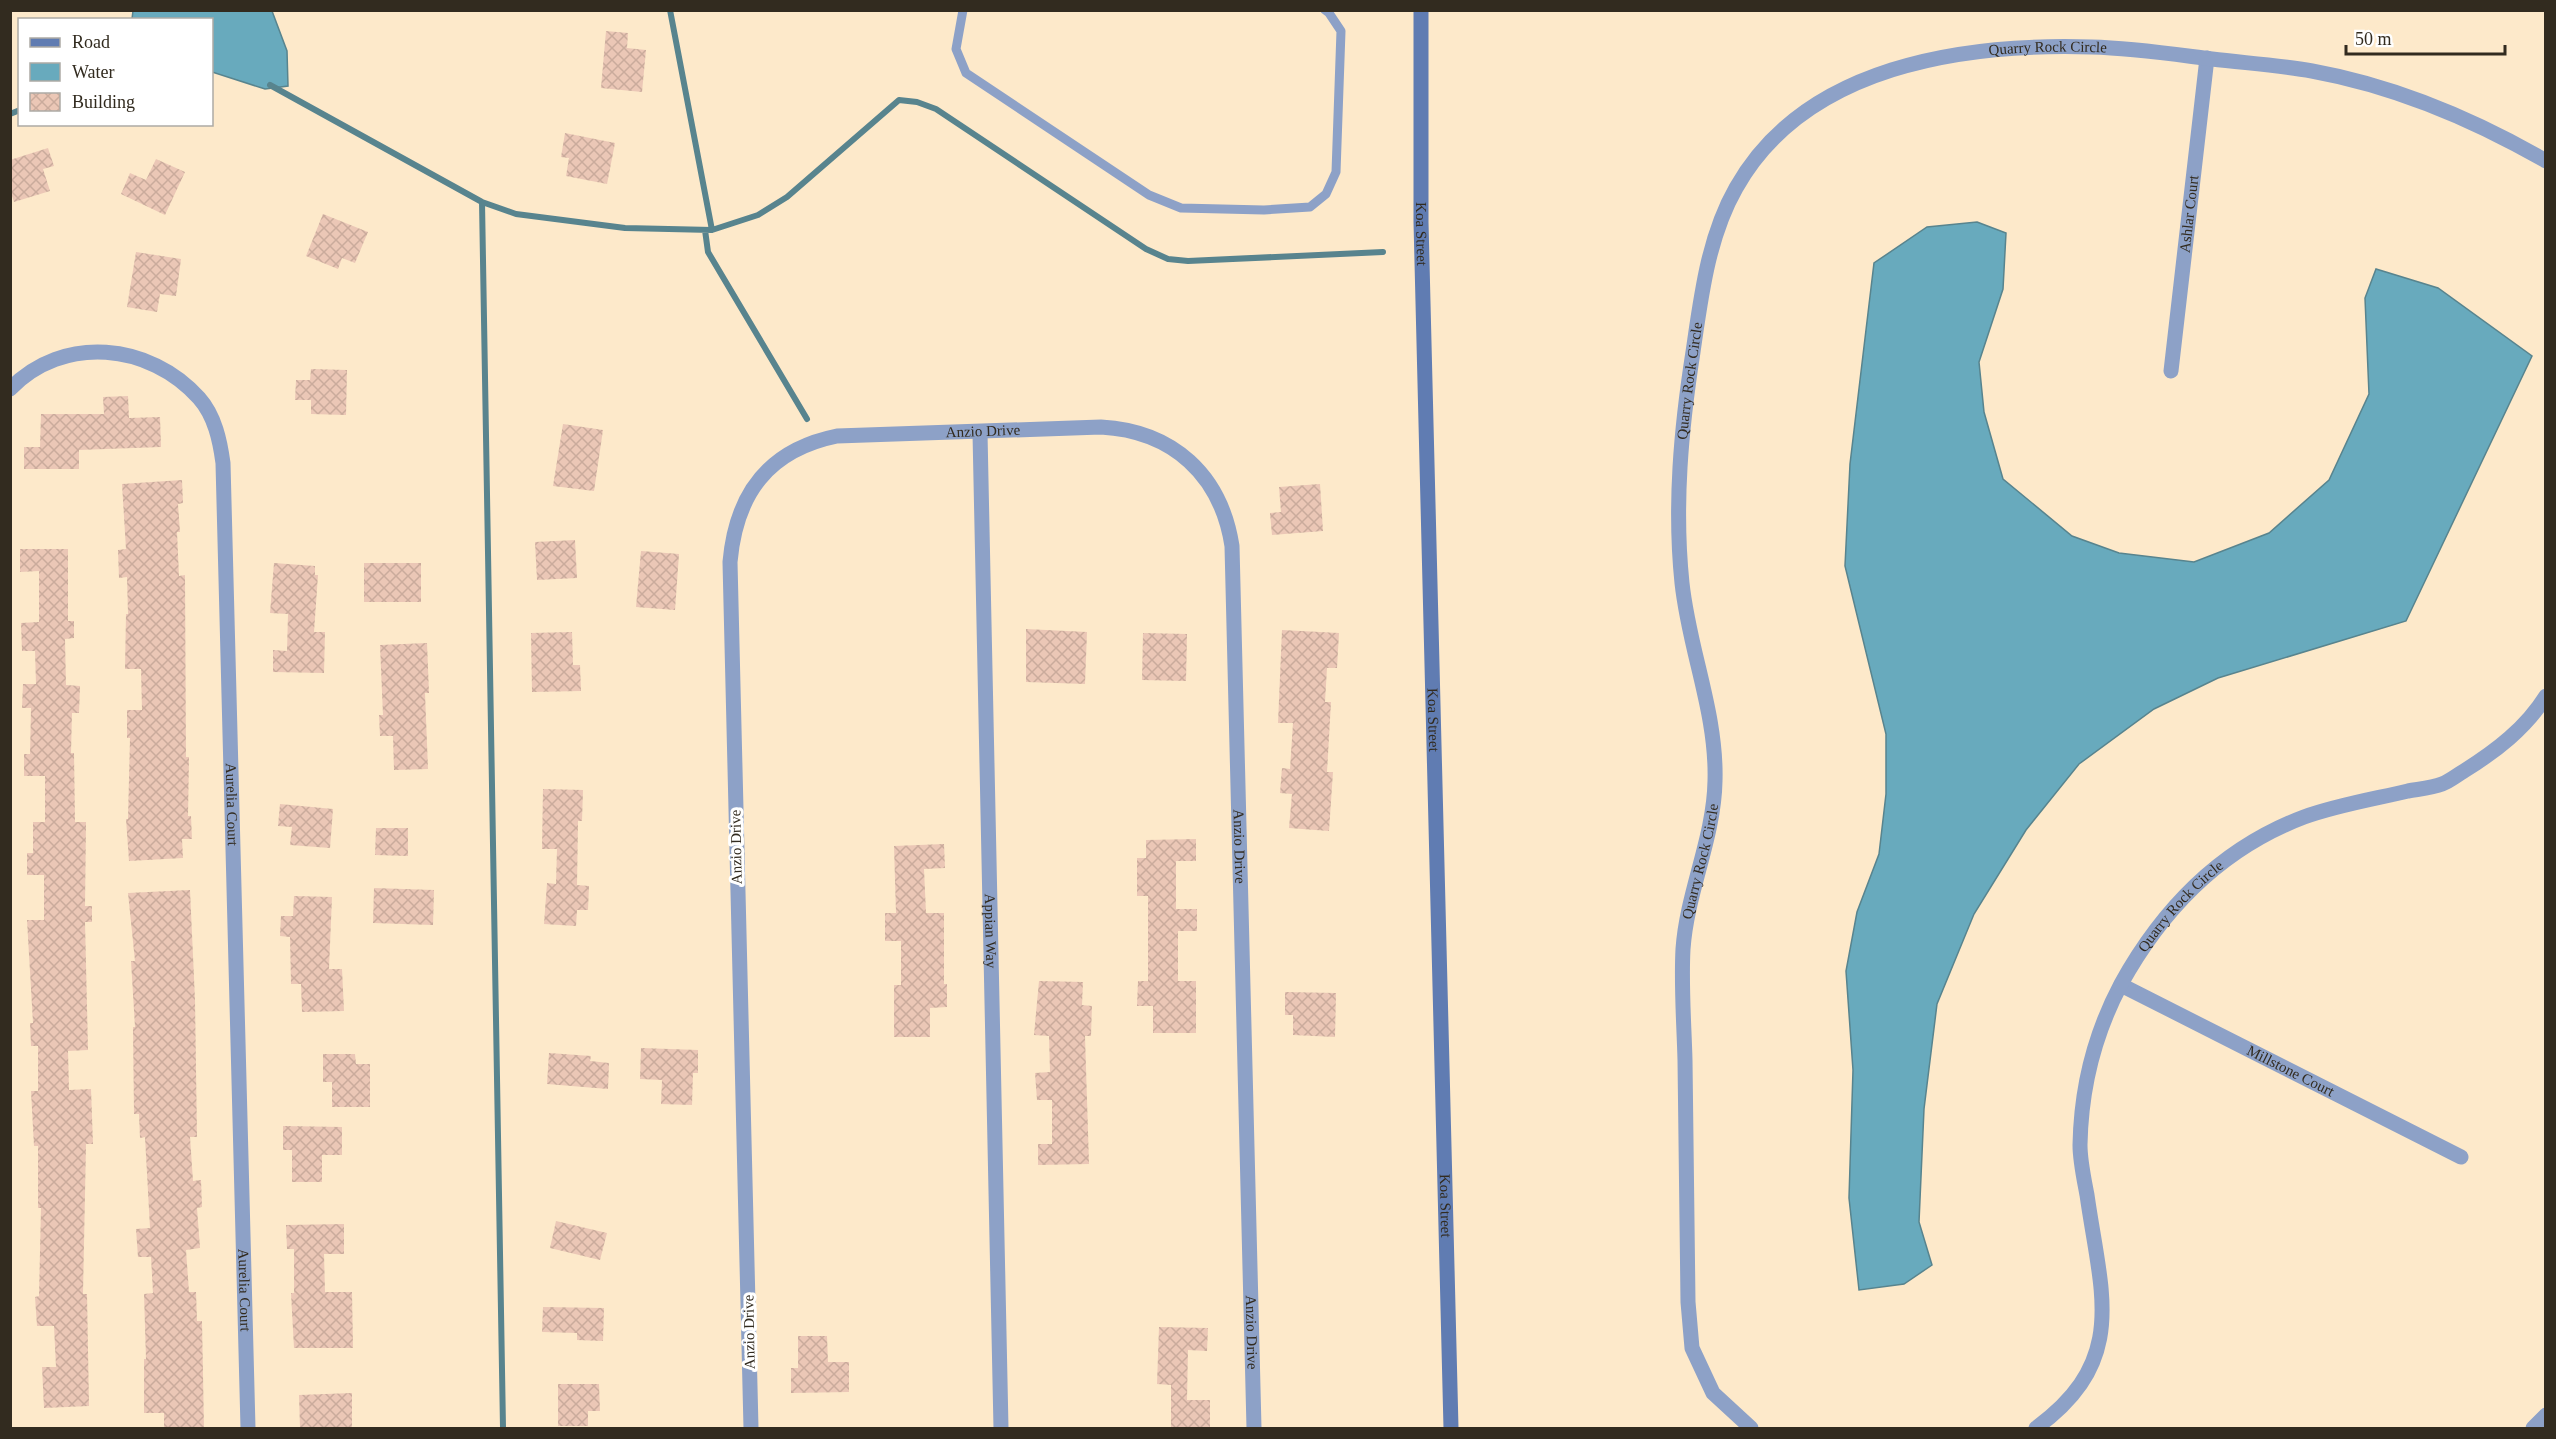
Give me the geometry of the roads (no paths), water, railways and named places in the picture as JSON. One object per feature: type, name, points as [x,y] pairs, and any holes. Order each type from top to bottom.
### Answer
[{"type":"main road","name":"Koa Street","points":[[1422,10],[1421,222],[1451,1428]]},
{"type":"street","name":"Quarry Rock Circle","points":[[1751,1428],[1713,1393],[1692,1348],[1688,1302],[1683,947],[1716,784],[1713,735],[1682,587],[1678,510],[1682,421],[1700,307],[1721,220],[1735,189],[1750,166],[1785,127],[1828,96],[1851,84],[1881,73],[1951,57],[2041,47],[2114,47],[2313,71],[2403,94],[2503,136],[2546,161]]},
{"type":"street","name":"Ashlar Court","points":[[2171,371],[2207,58]]},
{"type":"street","name":"Aurelia Court","points":[[10,389],[31,372],[53,360],[73,353],[106,352],[130,356],[152,363],[169,373],[200,399],[214,424],[220,443],[224,463],[248,1428]]},
{"type":"street","name":"Anzio Drive","points":[[751,1428],[730,562],[734,527],[751,490],[762,475],[778,461],[806,445],[837,436],[980,433],[1101,427],[1117,428],[1149,437],[1174,449],[1195,466],[1214,490],[1229,528],[1232,546],[1254,1428]]},
{"type":"street","name":"Appian Way","points":[[980,433],[1001,1428]]},
{"type":"street","name":"Quarry Rock Circle","points":[[2036,1428],[2060,1411],[2086,1379],[2101,1342],[2103,1307],[2080,1147],[2085,1089],[2098,1032],[2121,985],[2148,939],[2194,885],[2249,842],[2306,817],[2444,783],[2494,752],[2535,713],[2546,696]]},
{"type":"street","name":"Millstone Court","points":[[2121,985],[2461,1157]]},
{"type":"street","points":[[2533,1428],[2546,1415]]},
{"type":"lane","points":[[963,10],[956,49],[966,73],[1149,195],[1181,208],[1264,210],[1310,207],[1326,194],[1336,172],[1341,31],[1325,10]]},
{"type":"water","points":[[133,11],[272,11],[287,51],[288,86],[265,89],[213,72],[213,18],[132,18]]},
{"type":"water","points":[[1977,222],[2006,233],[2003,289],[1979,362],[1984,412],[2003,479],[2072,536],[2119,553],[2194,562],[2269,533],[2329,480],[2369,394],[2365,298],[2376,269],[2438,288],[2532,356],[2406,621],[2218,678],[2154,709],[2079,764],[2026,830],[1974,914],[1937,1004],[1924,1109],[1919,1222],[1932,1265],[1904,1284],[1859,1290],[1849,1198],[1853,1070],[1846,971],[1857,912],[1879,854],[1886,794],[1886,734],[1845,566],[1850,464],[1874,263],[1927,227]]},
{"type":"waterway","points":[[670,10],[712,230]]},
{"type":"waterway","points":[[270,85],[482,202],[516,214],[625,228],[712,230],[758,215],[787,197],[899,100],[917,102],[936,109],[1146,249],[1168,259],[1188,261],[1383,252]]},
{"type":"waterway","points":[[10,114],[18,111]]},
{"type":"waterway","points":[[482,202],[503,1428]]},
{"type":"waterway","points":[[705,230],[708,252],[807,419]]}]
